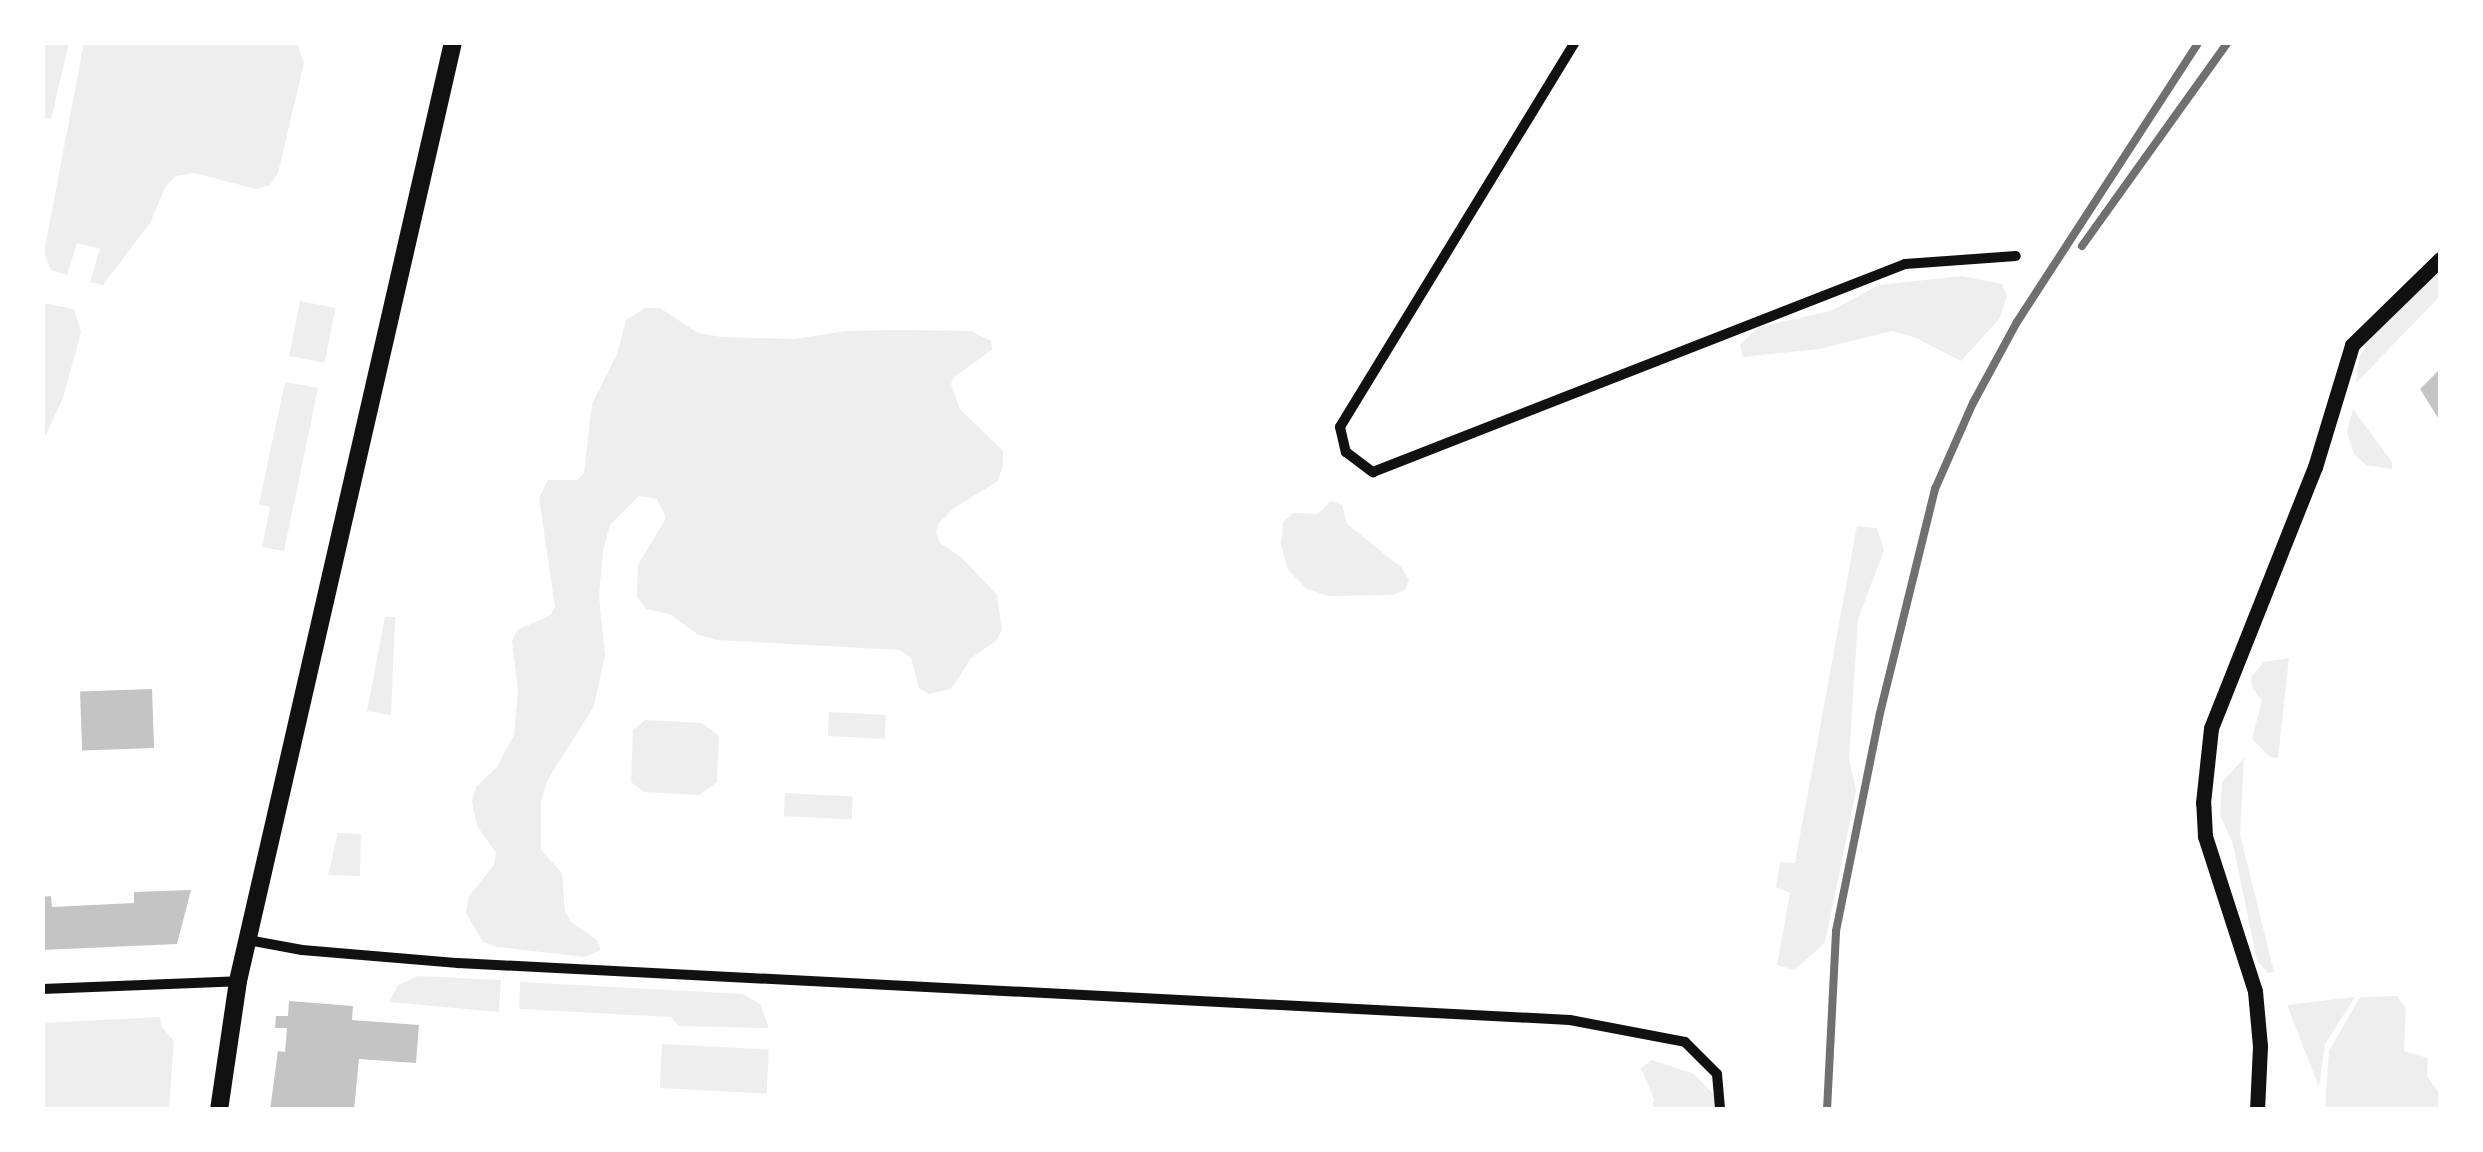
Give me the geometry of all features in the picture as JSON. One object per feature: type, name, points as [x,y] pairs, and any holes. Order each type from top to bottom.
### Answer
[{"type":"main road","points":[[219,1110],[238,981],[453,42]]},
{"type":"street","points":[[1575,42],[1340,427],[1346,452],[1374,472],[1906,264],[2016,256]]},
{"type":"street","points":[[2257,1110],[2260,1046],[2254,992],[2205,836],[2205,768],[2210,728],[2315,467],[2352,345],[2440,258]]},
{"type":"street","points":[[248,940],[302,950],[384,957],[1570,1020],[1685,1042],[1716,1074],[1720,1110]]},
{"type":"street","points":[[42,988],[238,981]]},
{"type":"shaded area","points":[[42,43],[69,43],[51,119],[43,117]]},
{"type":"shaded area","points":[[84,43],[297,43],[304,63],[278,173],[270,185],[256,189],[194,173],[176,176],[166,186],[150,223],[103,285],[90,282],[100,249],[77,243],[67,275],[51,270],[44,252]]},
{"type":"shaded area","points":[[2440,271],[2440,296],[2356,383],[2359,358],[2376,330]]},
{"type":"shaded area","points":[[1962,276],[2002,284],[2007,296],[1999,319],[1961,361],[1914,337],[1892,331],[1819,349],[1743,357],[1740,345],[1759,327],[1831,311],[1879,285]]},
{"type":"shaded area","points":[[300,301],[335,308],[325,363],[289,356]]},
{"type":"shaded area","points":[[43,303],[74,309],[81,332],[63,398],[43,441]]},
{"type":"shaded area","points":[[645,308],[660,308],[698,333],[722,337],[795,339],[845,331],[971,331],[991,341],[992,350],[954,377],[951,384],[960,409],[1003,451],[1003,465],[998,481],[954,508],[936,532],[940,543],[961,557],[997,595],[1002,630],[996,641],[971,658],[951,689],[928,694],[919,688],[911,658],[900,650],[716,640],[697,634],[670,614],[646,609],[637,597],[638,565],[666,518],[657,499],[639,496],[610,525],[603,550],[599,596],[605,655],[594,706],[547,781],[541,802],[541,850],[562,873],[565,912],[571,922],[597,940],[601,950],[585,957],[497,947],[483,942],[466,913],[469,896],[494,865],[496,853],[477,826],[472,801],[476,787],[497,767],[514,735],[518,691],[512,641],[517,630],[551,615],[555,607],[539,498],[548,480],[577,480],[584,473],[592,404],[617,354],[626,320]]},
{"type":"shaded area","points":[[285,382],[318,388],[284,551],[262,547],[270,507],[259,504]]},
{"type":"shaded area","points":[[2353,409],[2392,462],[2392,469],[2366,465],[2354,454],[2347,432]]},
{"type":"shaded area","points":[[1331,501],[1342,505],[1347,524],[1402,568],[1409,580],[1405,590],[1393,595],[1329,596],[1307,589],[1288,570],[1281,545],[1283,522],[1294,513],[1318,514]]},
{"type":"shaded area","points":[[1857,526],[1877,528],[1884,550],[1858,619],[1849,759],[1856,791],[1825,943],[1794,970],[1777,965],[1790,893],[1776,887],[1780,862],[1795,863]]},
{"type":"shaded area","points":[[385,617],[395,617],[391,715],[367,711]]},
{"type":"shaded area","points":[[2289,658],[2278,758],[2270,757],[2252,739],[2262,700],[2252,688],[2251,677],[2264,662]]},
{"type":"shaded area","points":[[829,712],[886,715],[885,739],[828,736]]},
{"type":"shaded area","points":[[645,720],[702,723],[719,736],[717,782],[699,795],[644,792],[631,782],[633,730]]},
{"type":"shaded area","points":[[2244,758],[2240,834],[2274,972],[2268,973],[2257,961],[2233,844],[2220,815],[2222,782]]},
{"type":"shaded area","points":[[785,793],[853,797],[852,820],[784,816]]},
{"type":"shaded area","points":[[338,833],[361,834],[360,876],[328,875]]},
{"type":"shaded area","points":[[418,976],[501,980],[499,1012],[389,1002],[398,985]]},
{"type":"shaded area","points":[[520,982],[743,994],[760,1004],[769,1028],[679,1026],[671,1017],[519,1009]]},
{"type":"shaded area","points":[[2397,996],[2406,1009],[2404,1051],[2428,1058],[2427,1076],[2440,1094],[2440,1109],[2325,1109],[2329,1051],[2360,997]]},
{"type":"shaded area","points":[[2355,997],[2325,1044],[2319,1087],[2287,1005]]},
{"type":"shaded area","points":[[160,1017],[162,1027],[174,1041],[169,1109],[43,1109],[43,1023]]},
{"type":"shaded area","points":[[662,1044],[769,1050],[767,1094],[660,1088]]},
{"type":"shaded area","points":[[1652,1060],[1694,1074],[1713,1094],[1717,1109],[1652,1109],[1654,1099],[1641,1068]]},
{"type":"building","points":[[2440,369],[2440,421],[2420,389]]},
{"type":"building","points":[[152,689],[154,748],[82,750],[80,692]]},
{"type":"building","points":[[191,890],[177,944],[42,950],[42,897],[51,896],[52,907],[134,903],[134,892]]},
{"type":"building","points":[[289,1001],[353,1006],[352,1020],[419,1025],[416,1063],[359,1059],[354,1110],[270,1110],[278,1051],[285,1052],[287,1028],[275,1028],[276,1016],[288,1016]]},
{"type":"railway","points":[[1827,1110],[1836,931],[1880,713],[1935,489],[1973,403],[2017,322],[2199,42]]},
{"type":"railway","points":[[2082,246],[2228,42]]}]
